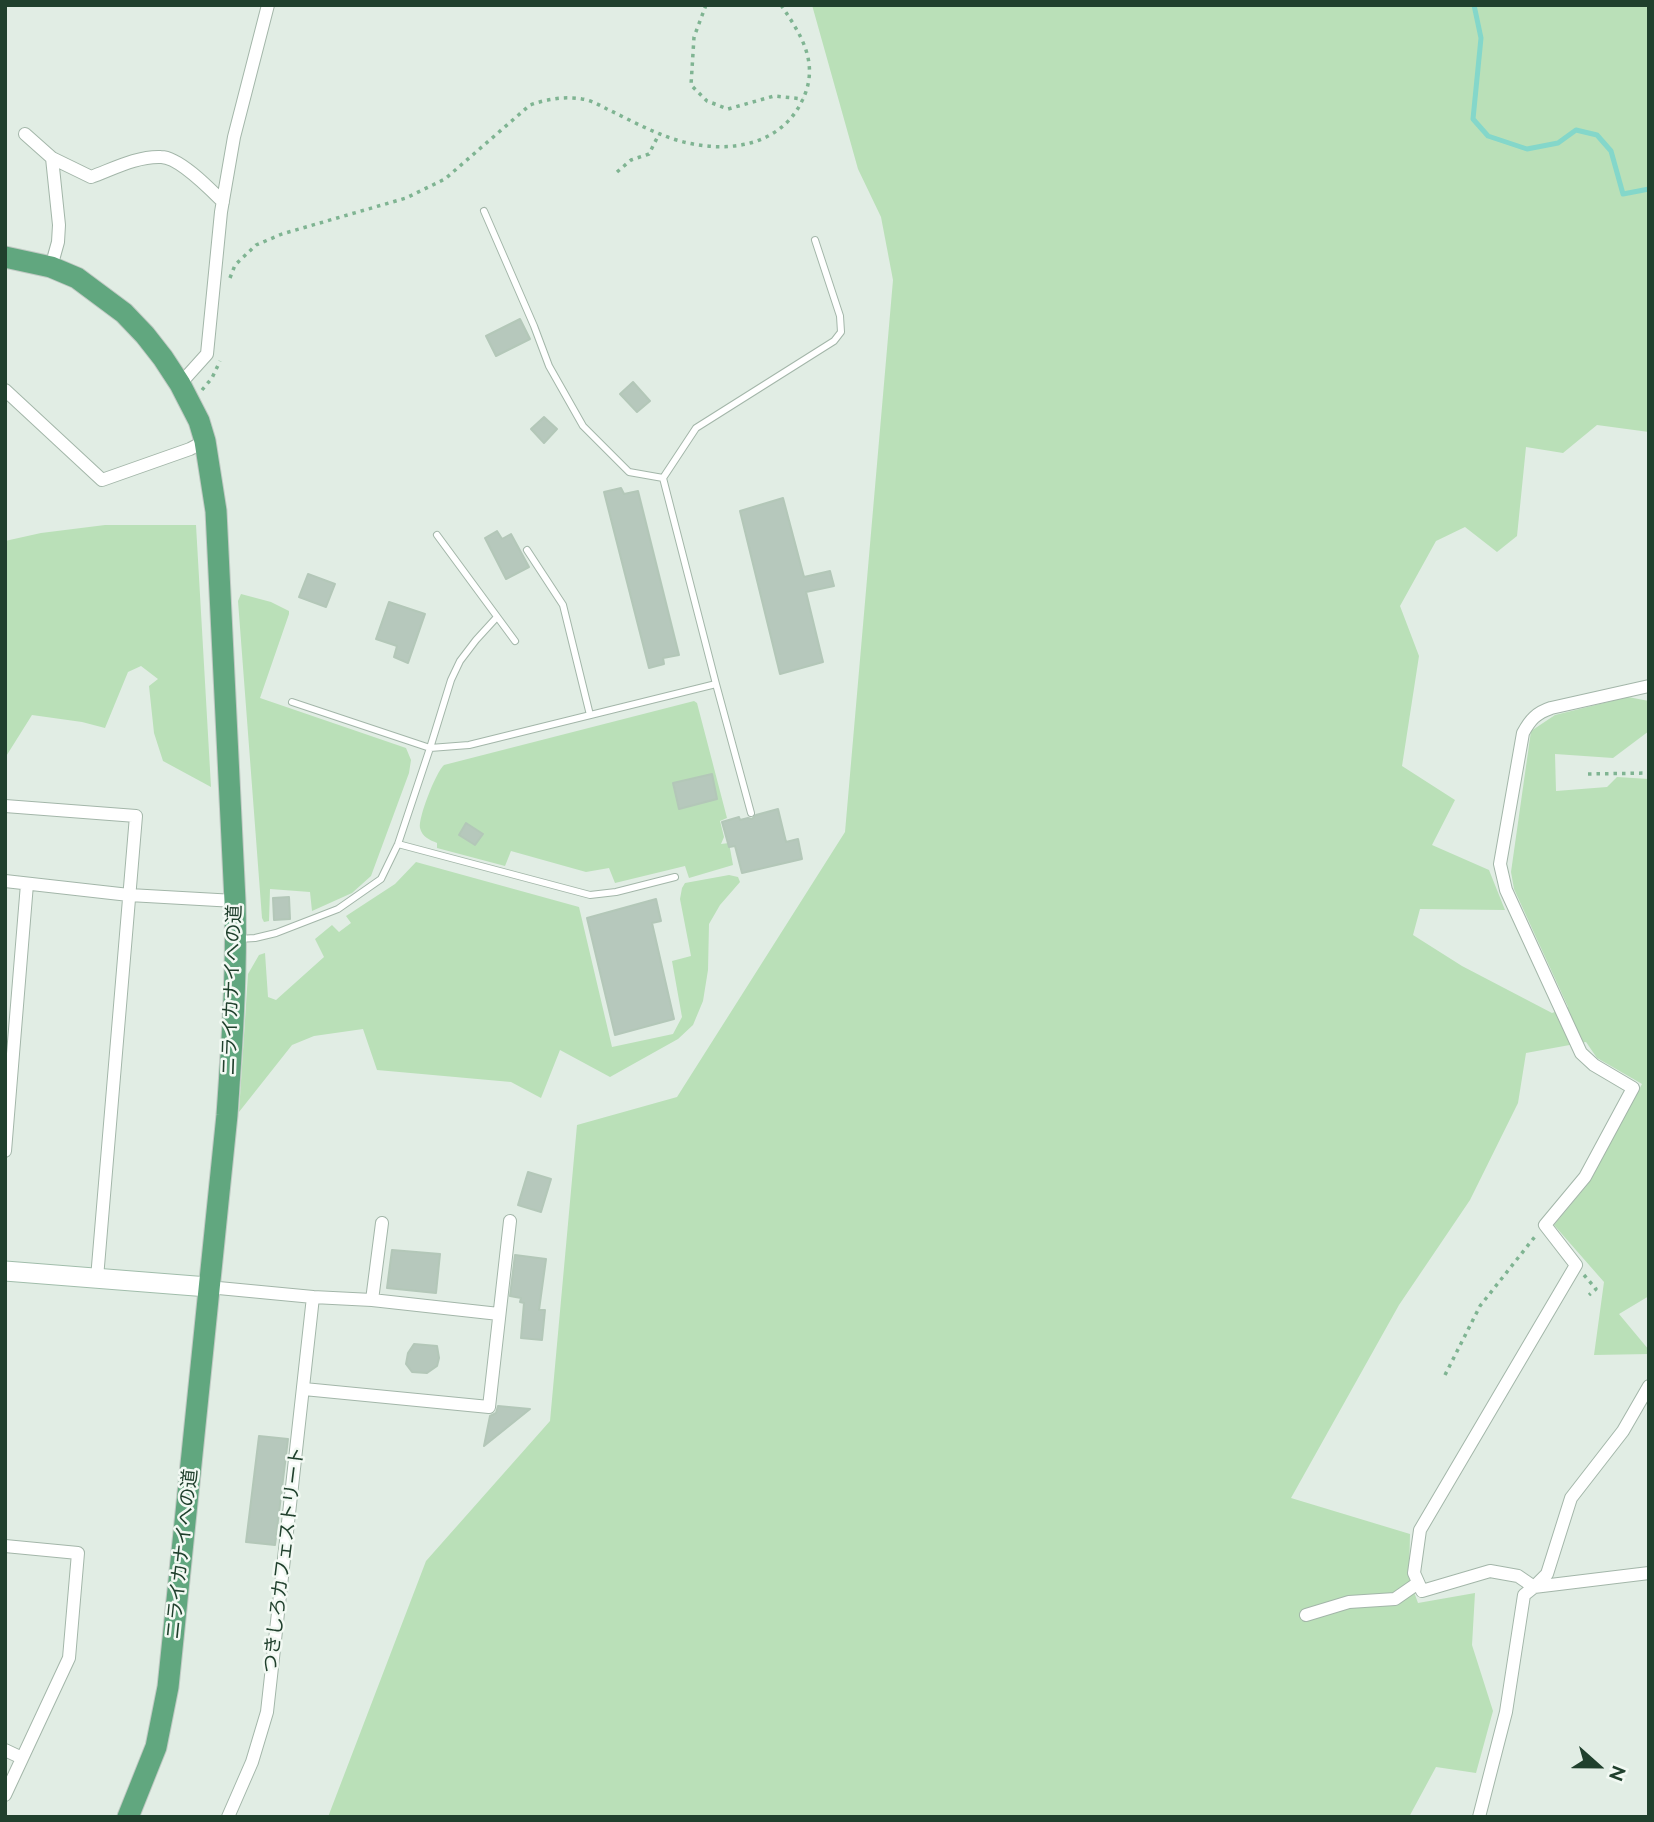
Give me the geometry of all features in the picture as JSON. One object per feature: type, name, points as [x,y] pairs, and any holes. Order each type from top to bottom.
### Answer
[{"type":"main road","name":"ニライカナイへの道","points":[[5,257],[51,267],[77,278],[124,313],[145,335],[188,390],[205,440],[216,511],[235,901],[233,1027],[227,1115],[168,1687],[156,1747],[128,1817]]},
{"type":"street","points":[[188,390],[207,354],[223,202],[234,137],[268,5]]},
{"type":"street","points":[[25,134],[52,158],[91,177],[135,160],[163,156],[192,172],[223,202]]},
{"type":"street","points":[[51,267],[58,242],[59,225],[52,158]]},
{"type":"street","points":[[5,390],[102,480],[190,450],[205,440]]},
{"type":"street","points":[[1649,686],[1541,711],[1533,717],[1523,733],[1500,864],[1506,890],[1581,1053],[1594,1065],[1633,1088],[1585,1177],[1545,1225],[1576,1265],[1420,1530],[1414,1573],[1422,1591],[1490,1571],[1518,1576],[1534,1587],[1649,1573]]},
{"type":"street","points":[[5,806],[136,816],[97,1278]]},
{"type":"street","points":[[5,881],[129,895],[235,901]]},
{"type":"street","points":[[5,1151],[27,884]]},
{"type":"street","points":[[304,1389],[489,1407],[510,1221]]},
{"type":"street","points":[[372,1300],[382,1223]]},
{"type":"street","points":[[5,1271],[372,1300],[499,1314]]},
{"type":"street","name":"つきしろカフェストリート","points":[[228,1817],[252,1762],[267,1712],[313,1297]]},
{"type":"street","points":[[1479,1817],[1506,1712],[1524,1595],[1547,1574],[1572,1498],[1623,1431],[1649,1386]]},
{"type":"street","points":[[5,1546],[78,1552],[69,1658],[5,1795]]},
{"type":"street","points":[[1306,1615],[1349,1602],[1395,1599],[1419,1583]]},
{"type":"street","points":[[5,1750],[22,1758]]},
{"type":"lane","points":[[484,211],[549,366],[583,426],[629,472],[663,478]]},
{"type":"lane","points":[[751,813],[663,478],[696,428],[834,341],[841,332],[840,316],[815,240]]},
{"type":"lane","points":[[437,535],[515,641]]},
{"type":"lane","points":[[527,550],[562,605],[590,715]]},
{"type":"lane","points":[[236,939],[276,933],[338,909],[380,879],[398,844],[451,680],[475,640],[498,617]]},
{"type":"lane","points":[[292,702],[430,748],[469,745],[716,684]]},
{"type":"lane","points":[[398,844],[590,895],[615,892],[675,877]]},
{"type":"path","points":[[706,5],[694,37],[691,85],[707,101],[728,109],[774,96],[803,99]]},
{"type":"path","points":[[227,286],[235,265],[256,245],[282,234],[384,206],[445,179],[530,105],[544,100],[566,97],[586,99],[659,134],[680,141],[716,147],[750,143],[781,129],[794,115],[803,99],[810,68],[799,32],[781,5]]},
{"type":"path","points":[[617,172],[631,160],[649,154],[659,134]]},
{"type":"path","points":[[188,390],[212,378],[219,364],[221,351]]},
{"type":"path","points":[[1588,774],[1649,773]]},
{"type":"path","points":[[1445,1375],[1480,1306],[1545,1225]]},
{"type":"path","points":[[1576,1265],[1596,1289],[1589,1295]]},
{"type":"green space","points":[[812,5],[1649,5],[1649,432],[1597,425],[1563,453],[1526,447],[1517,536],[1497,552],[1465,527],[1436,541],[1400,606],[1419,656],[1402,766],[1455,800],[1432,845],[1489,870],[1505,910],[1420,909],[1413,935],[1462,966],[1552,1013],[1568,1007],[1514,889],[1511,872],[1531,731],[1555,715],[1628,697],[1649,701],[1649,731],[1613,758],[1555,754],[1556,791],[1607,787],[1617,777],[1649,779],[1649,1296],[1619,1314],[1649,1350],[1649,1354],[1594,1355],[1604,1282],[1554,1225],[1588,1184],[1642,1084],[1597,1058],[1586,1042],[1526,1053],[1518,1103],[1470,1200],[1399,1305],[1291,1498],[1410,1534],[1409,1578],[1418,1603],[1475,1593],[1472,1645],[1493,1711],[1476,1773],[1436,1767],[1409,1817],[328,1817],[426,1561],[550,1421],[577,1125],[677,1097],[845,832],[893,280],[881,217],[858,169]]},
{"type":"green space","points":[[105,525],[196,525],[211,787],[163,761],[154,733],[149,686],[158,679],[141,666],[128,672],[105,728],[32,715],[5,758],[5,541],[41,533]]},
{"type":"green space","points":[[241,594],[271,602],[289,611],[260,698],[406,748],[411,760],[409,773],[371,876],[352,893],[312,911],[310,892],[270,889],[269,921],[264,922],[238,601]]},
{"type":"green space","points":[[694,701],[697,703],[727,818],[720,821],[724,837],[721,844],[729,843],[733,865],[689,878],[685,866],[615,883],[609,868],[586,872],[511,851],[505,866],[437,848],[437,843],[421,831],[420,823],[425,806],[444,765]]},
{"type":"green space","points":[[416,862],[579,907],[612,1047],[673,1034],[682,1017],[672,961],[691,956],[680,899],[685,883],[729,875],[738,877],[740,882],[720,905],[709,924],[708,970],[703,1001],[693,1025],[678,1039],[610,1077],[560,1050],[541,1098],[511,1082],[377,1070],[363,1029],[314,1036],[292,1045],[239,1112],[248,974],[259,955],[265,953],[268,997],[276,1000],[324,957],[315,939],[332,925],[339,932],[351,923],[346,916],[395,884]]},
{"type":"building","points":[[520,319],[530,339],[496,356],[486,336]]},
{"type":"building","points":[[633,382],[650,401],[637,412],[620,394]]},
{"type":"building","points":[[544,417],[557,429],[544,443],[531,429]]},
{"type":"building","points":[[621,488],[624,494],[638,491],[679,655],[663,658],[664,664],[649,668],[604,492]]},
{"type":"building","points":[[783,498],[804,577],[830,571],[834,586],[806,592],[823,662],[780,674],[740,511]]},
{"type":"building","points":[[497,531],[502,539],[511,534],[529,567],[506,579],[485,538]]},
{"type":"building","points":[[308,574],[335,584],[326,607],[299,597]]},
{"type":"building","points":[[389,602],[425,614],[408,663],[394,657],[397,646],[376,639]]},
{"type":"building","points":[[712,774],[717,799],[679,809],[673,783]]},
{"type":"building","points":[[778,809],[786,842],[798,839],[802,859],[742,873],[735,846],[729,847],[722,822],[739,817],[740,820],[752,819],[756,815]]},
{"type":"building","points":[[466,823],[483,834],[475,845],[459,835]]},
{"type":"building","points":[[289,897],[290,919],[274,920],[273,898]]},
{"type":"building","points":[[656,899],[661,921],[652,923],[674,1019],[615,1035],[587,918]]},
{"type":"building","points":[[528,1172],[551,1179],[541,1212],[518,1205]]},
{"type":"building","points":[[392,1250],[440,1254],[436,1293],[387,1288]]},
{"type":"building","points":[[515,1255],[546,1259],[539,1310],[545,1310],[542,1340],[521,1338],[524,1303],[520,1302],[521,1298],[510,1296]]},
{"type":"building","points":[[414,1344],[437,1346],[437,1366],[427,1373],[412,1372],[406,1364],[408,1353]]},
{"type":"building","points":[[498,1406],[530,1409],[484,1446],[490,1416],[496,1413]]},
{"type":"building","points":[[259,1436],[288,1439],[275,1545],[246,1542]]},
{"type":"waterway","points":[[1474,5],[1481,38],[1473,119],[1488,136],[1527,149],[1558,143],[1576,130],[1597,135],[1611,151],[1623,194],[1649,189]]}]
